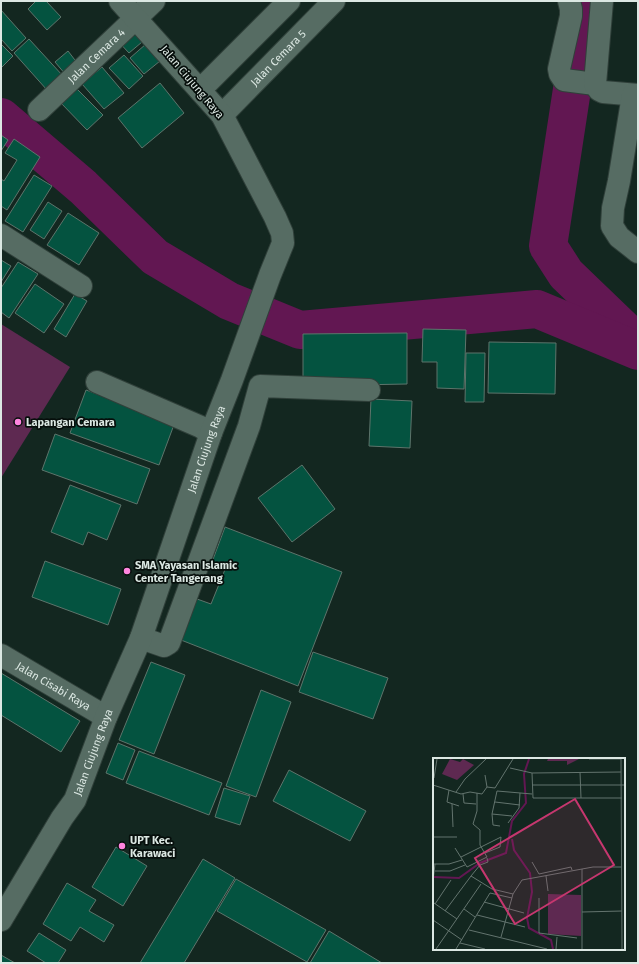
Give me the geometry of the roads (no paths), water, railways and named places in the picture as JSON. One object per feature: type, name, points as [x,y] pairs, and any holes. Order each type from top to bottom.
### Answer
[{"type":"street","name":"Jalan Ciujung Raya","points":[[1,920],[62,818],[75,800],[106,717],[142,638],[211,433],[270,275],[284,243],[282,233],[222,115],[137,18],[120,1]]},
{"type":"street","name":"Jalan Cemara 4","points":[[39,110],[154,1]]},
{"type":"street","points":[[200,90],[289,1]]},
{"type":"street","name":"Jalan Cemara 5","points":[[222,115],[334,1]]},
{"type":"street","points":[[570,1],[571,16],[559,69],[560,74],[603,92],[635,95],[613,208],[612,226],[619,237],[638,252]]},
{"type":"street","points":[[581,82],[602,1]]},
{"type":"street","points":[[1,235],[81,286]]},
{"type":"street","points":[[232,380],[260,386],[369,390]]},
{"type":"street","points":[[97,382],[194,424],[211,433]]},
{"type":"street","points":[[142,638],[164,646],[169,643],[249,426],[260,386]]},
{"type":"street","name":"Jalan Cisabi Raya","points":[[1,655],[106,717]]},
{"type":"waterway","points":[[582,1],[584,11],[548,246],[566,274],[638,343]]},
{"type":"waterway","points":[[1,117],[83,187],[155,257],[229,301],[300,330],[537,309],[638,351]]},
{"type":"place","name":"Lapangan Cemara","points":[[18,422]]},
{"type":"place","name":"SMA Yayasan Islamic Center Tangerang","points":[[127,571]]},
{"type":"place","name":"UPT Kec. Karawaci","points":[[122,846]]}]
